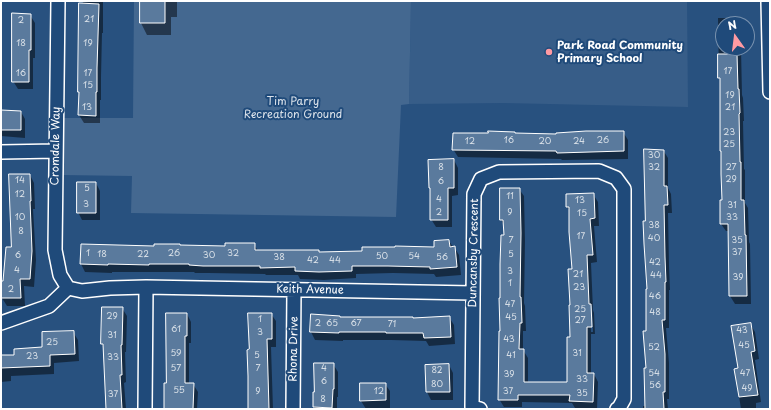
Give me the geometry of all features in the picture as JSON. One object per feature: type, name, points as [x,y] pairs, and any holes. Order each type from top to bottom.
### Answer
[{"type":"street","name":"Cromdale Way","points":[[58,1],[54,250],[60,275],[68,288]]},
{"type":"street","points":[[768,1],[770,92]]},
{"type":"street","points":[[1,152],[56,151]]},
{"type":"street","name":"Duncansby Crescent","points":[[472,408],[474,194],[481,179],[499,172],[598,171],[616,178],[624,189],[624,399],[617,409]]},
{"type":"street","points":[[145,409],[146,287]]},
{"type":"street","name":"Keith Avenue","points":[[68,288],[82,291],[110,288],[146,287],[473,293]]},
{"type":"street","points":[[1,323],[49,306],[68,288]]},
{"type":"street","name":"Rhona Drive","points":[[293,409],[294,290]]},
{"type":"shaded area","name":"Park Road Community Primary School","points":[[411,1],[687,1],[688,107],[503,103],[409,104]]},
{"type":"green space","name":"Tim Parry Recreation Ground","points":[[134,1],[411,1],[409,104],[401,105],[396,217],[131,213],[132,176],[62,175],[64,118],[133,118]]},
{"type":"building","points":[[140,1],[165,1],[165,23],[140,23]]},
{"type":"building","points":[[79,3],[99,4],[96,116],[78,115]]},
{"type":"building","points":[[12,13],[31,14],[29,82],[12,82]]},
{"type":"building","points":[[718,56],[737,56],[740,113],[741,200],[744,200],[747,296],[729,296],[728,224],[720,224],[720,200],[722,200],[720,78],[718,78]]},
{"type":"building","points":[[1,110],[21,111],[21,130],[1,130]]},
{"type":"building","points":[[488,131],[556,134],[586,131],[624,131],[624,151],[557,153],[556,151],[452,150],[453,133],[488,133]]},
{"type":"building","points":[[644,149],[664,150],[664,186],[667,186],[668,205],[664,205],[666,282],[665,320],[662,320],[665,354],[665,392],[663,392],[664,409],[645,409],[644,368],[646,368],[643,331],[646,331],[647,289],[643,221],[645,221]]},
{"type":"building","points":[[454,159],[454,188],[448,188],[448,220],[430,220],[428,160]]},
{"type":"building","points":[[9,174],[30,174],[32,251],[30,279],[20,279],[21,298],[1,298],[1,281],[3,281],[6,247],[11,247]]},
{"type":"building","points":[[77,182],[96,182],[96,213],[77,213]]},
{"type":"building","points":[[500,188],[520,188],[520,297],[522,323],[520,323],[519,349],[524,349],[524,382],[567,382],[567,337],[570,337],[568,269],[572,269],[569,232],[569,207],[566,207],[566,194],[594,193],[595,218],[590,219],[593,255],[587,255],[589,304],[591,304],[592,327],[587,327],[587,373],[594,373],[593,402],[569,401],[570,395],[518,395],[518,400],[498,400],[501,235],[504,235],[503,220],[500,220]]},
{"type":"building","points":[[449,240],[450,247],[455,246],[457,267],[430,269],[430,267],[352,266],[352,271],[319,272],[295,271],[295,267],[260,268],[260,266],[203,266],[189,264],[80,264],[81,244],[154,246],[154,244],[180,244],[225,246],[225,243],[255,243],[255,250],[319,250],[319,252],[362,251],[362,247],[434,247],[434,241]]},
{"type":"building","points":[[102,307],[123,307],[121,345],[122,375],[120,375],[122,409],[106,409],[103,344],[101,344]]},
{"type":"building","points":[[166,313],[187,313],[187,336],[185,336],[185,383],[194,383],[193,409],[164,409],[164,383],[166,383]]},
{"type":"building","points":[[248,313],[272,313],[272,339],[267,339],[269,409],[248,409]]},
{"type":"building","points":[[311,314],[340,317],[413,318],[450,316],[451,337],[424,338],[423,333],[310,332]]},
{"type":"building","points":[[751,323],[755,351],[751,352],[758,395],[739,397],[734,369],[738,368],[731,326]]},
{"type":"building","points":[[74,331],[75,354],[50,355],[50,366],[1,368],[1,355],[14,355],[14,349],[42,347],[42,332]]},
{"type":"building","points":[[314,363],[334,363],[332,408],[313,407]]},
{"type":"building","points":[[449,364],[450,392],[426,392],[425,365]]},
{"type":"building","points":[[360,383],[386,383],[386,400],[360,401]]},
{"type":"place","name":"Park Road Community Primary School","points":[[549,52]]}]
